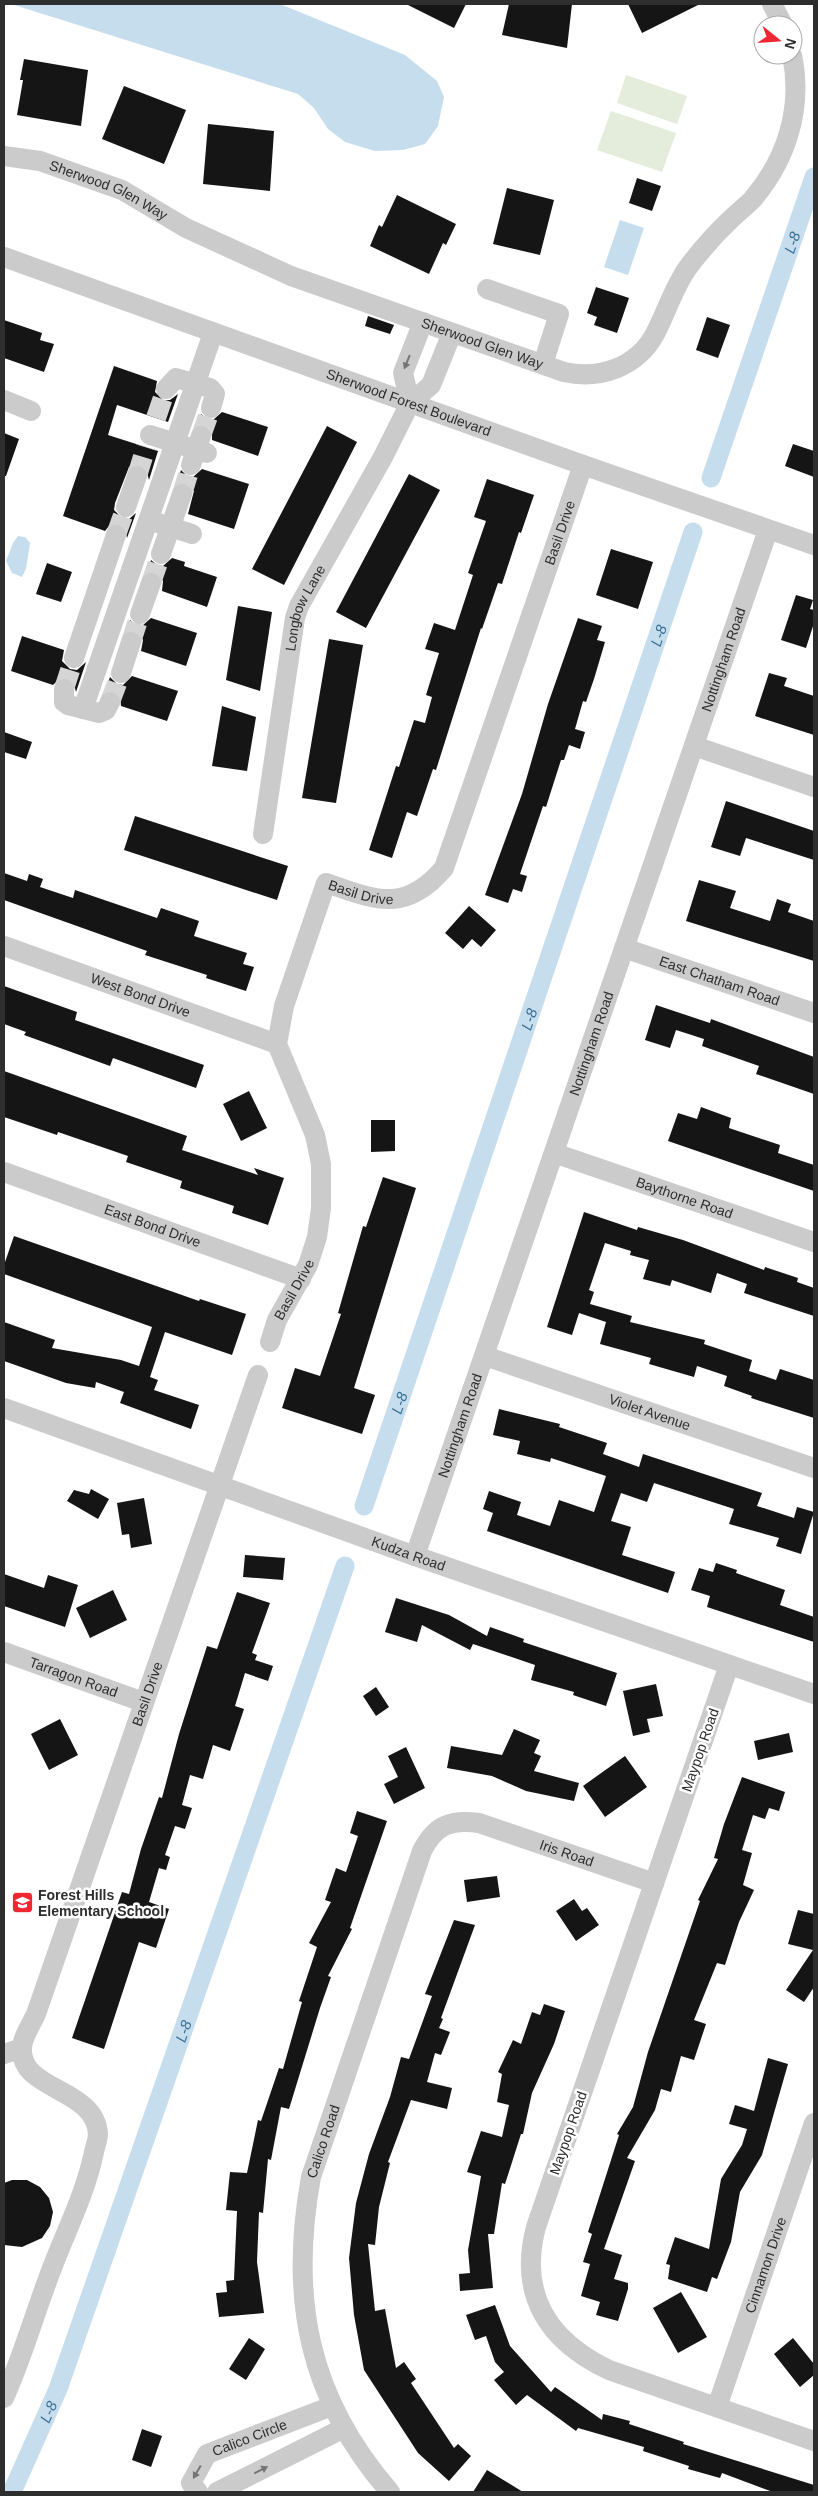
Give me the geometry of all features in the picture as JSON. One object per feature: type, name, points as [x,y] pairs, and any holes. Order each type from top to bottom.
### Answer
[{"type":"street","name":"Sherwood Glen Way","points":[[4,156],[40,161],[122,190],[186,228],[291,276],[574,374],[605,373],[630,362],[649,343],[687,268],[707,243],[750,201],[767,181],[780,158],[789,134],[795,108],[796,82],[793,65]]},
{"type":"street","name":"Sherwood Forest Boulevard","points":[[4,257],[583,465],[814,545]]},
{"type":"street","points":[[487,289],[560,314],[543,364]]},
{"type":"street","points":[[423,322],[403,372],[410,403],[431,385],[452,333]]},
{"type":"street","points":[[83,709],[213,333]]},
{"type":"street","points":[[166,389],[176,378],[210,388],[215,394],[211,408]]},
{"type":"street","points":[[4,400],[32,410]]},
{"type":"street","name":"Longbow Lane","points":[[263,834],[295,618],[299,606],[383,457],[410,403]]},
{"type":"street","points":[[151,434],[198,451]]},
{"type":"street","name":"Basil Drive","points":[[270,1342],[277,1320],[301,1279],[317,1237],[322,1193],[321,1164],[306,1108],[277,1044],[284,1006],[326,883],[369,898],[396,900],[421,890],[444,868],[583,465]]},
{"type":"street","points":[[131,492],[170,527],[192,534]]},
{"type":"street","points":[[162,554],[182,494]]},
{"type":"street","name":"Nottingham Road","points":[[415,1556],[768,530]]},
{"type":"street","points":[[74,658],[116,535]]},
{"type":"street","points":[[107,562],[132,570]]},
{"type":"street","points":[[125,591],[148,599]]},
{"type":"street","points":[[83,633],[127,657]]},
{"type":"street","points":[[64,689],[64,702],[68,705],[99,713],[106,710],[110,702]]},
{"type":"street","points":[[694,746],[814,787]]},
{"type":"street","name":"West Bond Drive","points":[[4,946],[277,1044]]},
{"type":"street","name":"East Chatham Road","points":[[624,948],[814,1013]]},
{"type":"street","name":"Baythorne Road","points":[[554,1153],[814,1242]]},
{"type":"street","name":"East Bond Drive","points":[[4,1172],[301,1279]]},
{"type":"street","name":"Violet Avenue","points":[[485,1356],[814,1468]]},
{"type":"street","name":"Basil Drive","points":[[13,2051],[36,2014],[218,1485],[258,1375]]},
{"type":"street","name":"Kudza Road","points":[[4,1408],[415,1556],[814,1694]]},
{"type":"street","name":"Tarragon Road","points":[[4,1652],[144,1702]]},
{"type":"street","name":"Maypop Road","points":[[729,1665],[536,2227],[532,2240],[531,2267],[536,2294],[547,2320],[573,2351],[609,2370],[814,2441]]},
{"type":"street","name":"Calico Road","points":[[390,2492],[373,2472],[332,2406],[311,2347],[304,2305],[301,2262],[303,2219],[311,2177],[422,1851],[427,1840],[436,1830],[448,1823],[462,1820],[479,1823]]},
{"type":"street","name":"Iris Road","points":[[479,1823],[654,1883]]},
{"type":"street","points":[[4,2398],[22,2360],[53,2265],[79,2200],[98,2134],[91,2112],[70,2095],[48,2085],[26,2067],[13,2051]]},
{"type":"street","name":"Cinnamon Drive","points":[[717,2407],[814,2123]]},
{"type":"street","name":"Calico Circle","points":[[198,2492],[191,2482],[207,2454],[332,2406]]},
{"type":"street","points":[[217,2492],[344,2428]]},
{"type":"green space","points":[[626,75],[687,96],[677,124],[617,103]]},
{"type":"green space","points":[[611,111],[676,133],[662,172],[597,150]]},
{"type":"water","points":[[11,4],[280,4],[405,55],[437,81],[444,97],[438,126],[425,144],[403,150],[375,151],[345,142],[328,129],[314,108],[298,94]]},
{"type":"water","points":[[620,220],[644,228],[628,275],[604,267]]},
{"type":"water","points":[[18,536],[25,537],[30,543],[26,569],[22,577],[12,573],[6,561]]},
{"type":"building","points":[[406,4],[466,4],[454,28]]},
{"type":"building","points":[[509,4],[572,4],[567,48],[502,35]]},
{"type":"building","points":[[628,4],[700,4],[642,33]]},
{"type":"building","points":[[24,59],[88,70],[81,126],[17,115],[23,80],[20,80]]},
{"type":"building","points":[[124,86],[186,110],[164,164],[102,139]]},
{"type":"building","points":[[208,124],[274,131],[270,191],[203,184]]},
{"type":"building","points":[[637,178],[661,186],[652,211],[629,203]]},
{"type":"building","points":[[507,188],[554,200],[540,255],[493,244]]},
{"type":"building","points":[[397,195],[456,224],[446,245],[443,243],[429,274],[370,246],[379,225],[382,227]]},
{"type":"building","points":[[596,287],[629,298],[617,333],[594,325],[597,317],[587,313]]},
{"type":"building","points":[[368,316],[394,325],[390,334],[365,326]]},
{"type":"building","points":[[707,317],[730,325],[718,358],[696,350]]},
{"type":"building","points":[[4,320],[42,333],[40,340],[54,344],[44,372],[4,358]]},
{"type":"building","points":[[114,366],[157,381],[155,392],[163,400],[170,400],[178,394],[168,422],[117,405],[108,435],[158,451],[149,480],[146,469],[141,465],[134,464],[129,467],[115,503],[114,510],[122,518],[129,519],[136,513],[127,538],[125,528],[119,524],[109,526],[105,531],[63,516]]},
{"type":"building","points":[[222,412],[268,427],[258,456],[212,440],[210,428],[198,425],[201,414],[207,419],[213,420]]},
{"type":"building","points":[[327,426],[357,442],[284,585],[252,569]]},
{"type":"building","points":[[4,433],[19,439],[6,476],[4,476]]},
{"type":"building","points":[[793,444],[814,451],[814,477],[785,466]]},
{"type":"building","points":[[202,469],[249,484],[234,529],[188,514],[194,491],[186,483],[176,484],[181,470],[187,476],[193,477]]},
{"type":"building","points":[[409,474],[440,490],[366,628],[336,612]]},
{"type":"building","points":[[487,479],[534,495],[521,533],[519,532],[502,584],[498,583],[481,628],[436,770],[433,769],[417,816],[407,812],[392,858],[369,850],[396,766],[399,767],[414,720],[425,723],[432,697],[426,695],[439,653],[425,649],[434,623],[455,630],[473,575],[468,573],[486,521],[474,517]]},
{"type":"building","points":[[611,549],[653,562],[638,609],[596,595]]},
{"type":"building","points":[[172,558],[185,562],[184,566],[217,577],[207,607],[162,591],[163,581],[160,576],[154,572],[147,572],[151,560],[157,565],[163,566]]},
{"type":"building","points":[[47,563],[72,572],[61,602],[36,594]]},
{"type":"building","points":[[796,595],[813,600],[810,609],[814,610],[814,623],[806,648],[781,640]]},
{"type":"building","points":[[238,606],[272,612],[260,691],[226,680]]},
{"type":"building","points":[[151,618],[197,633],[186,666],[141,651],[143,640],[140,634],[134,631],[126,632],[130,620],[136,625],[142,626]]},
{"type":"building","points":[[578,618],[602,626],[597,640],[605,642],[594,679],[586,702],[583,701],[575,729],[585,732],[580,749],[569,745],[564,760],[561,760],[546,807],[543,806],[520,874],[527,876],[522,892],[513,889],[508,903],[485,895],[522,794],[548,704]]},
{"type":"building","points":[[22,636],[64,650],[62,661],[70,669],[77,670],[86,662],[76,692],[74,684],[69,679],[59,679],[53,685],[11,671]]},
{"type":"building","points":[[329,639],[363,645],[336,803],[302,798]]},
{"type":"building","points":[[769,673],[787,678],[784,686],[814,696],[814,735],[755,716]]},
{"type":"building","points":[[132,676],[178,691],[167,721],[121,706],[120,695],[115,691],[105,692],[110,677],[117,684],[123,685]]},
{"type":"building","points":[[222,706],[256,717],[247,771],[212,766]]},
{"type":"building","points":[[4,732],[32,742],[26,759],[4,752]]},
{"type":"building","points":[[726,801],[814,831],[814,860],[746,838],[740,856],[711,847]]},
{"type":"building","points":[[135,816],[288,866],[277,900],[124,850]]},
{"type":"building","points":[[4,873],[27,881],[29,874],[43,879],[40,887],[73,898],[75,890],[157,918],[161,908],[199,921],[194,936],[247,953],[243,964],[254,967],[246,991],[206,978],[207,975],[145,955],[147,951],[4,900]]},
{"type":"building","points":[[699,880],[736,891],[730,908],[770,921],[777,899],[791,904],[788,912],[814,921],[814,961],[686,921]]},
{"type":"building","points":[[469,906],[496,930],[481,947],[472,939],[463,949],[445,933]]},
{"type":"building","points":[[4,986],[77,1012],[75,1020],[204,1065],[196,1088],[113,1058],[110,1066],[24,1035],[26,1032],[4,1024]]},
{"type":"building","points":[[656,1005],[710,1023],[711,1019],[814,1057],[814,1094],[756,1074],[759,1066],[702,1046],[704,1039],[676,1030],[670,1048],[645,1040]]},
{"type":"building","points":[[4,1071],[187,1136],[182,1150],[258,1175],[254,1168],[284,1178],[268,1225],[232,1213],[234,1206],[180,1188],[182,1181],[126,1162],[128,1156],[58,1132],[57,1135],[4,1117]]},
{"type":"building","points":[[249,1091],[267,1128],[241,1141],[223,1104]]},
{"type":"building","points":[[701,1107],[731,1118],[729,1128],[780,1145],[778,1153],[814,1165],[814,1191],[668,1141],[678,1113],[697,1119]]},
{"type":"building","points":[[371,1120],[395,1120],[395,1151],[371,1152]]},
{"type":"building","points":[[383,1177],[416,1188],[354,1388],[375,1395],[362,1434],[282,1408],[295,1368],[320,1376],[341,1314],[338,1313],[363,1226],[366,1227]]},
{"type":"building","points":[[584,1212],[637,1230],[638,1227],[683,1240],[764,1270],[765,1267],[798,1278],[797,1282],[814,1288],[814,1316],[744,1293],[747,1284],[717,1273],[711,1293],[672,1280],[670,1286],[643,1279],[649,1260],[630,1255],[631,1251],[605,1243],[589,1290],[594,1292],[590,1304],[632,1316],[630,1322],[705,1340],[704,1344],[752,1360],[749,1371],[776,1380],[780,1369],[814,1380],[814,1418],[751,1398],[752,1396],[724,1386],[727,1376],[697,1366],[694,1377],[649,1364],[651,1358],[600,1344],[606,1322],[579,1313],[572,1335],[547,1327]]},
{"type":"building","points":[[14,1236],[199,1301],[200,1299],[246,1314],[232,1355],[165,1332],[150,1377],[158,1380],[154,1390],[199,1405],[191,1429],[120,1403],[124,1392],[96,1382],[95,1388],[66,1383],[4,1361],[4,1322],[55,1340],[52,1348],[121,1360],[139,1366],[152,1327],[4,1274],[4,1265]]},
{"type":"building","points":[[499,1409],[560,1424],[559,1427],[607,1443],[603,1454],[639,1467],[643,1454],[762,1493],[757,1506],[794,1518],[797,1507],[814,1512],[801,1554],[776,1546],[779,1538],[729,1524],[734,1509],[654,1483],[647,1502],[621,1493],[611,1521],[631,1527],[622,1555],[675,1572],[668,1593],[487,1531],[493,1513],[483,1509],[489,1491],[521,1502],[517,1515],[550,1526],[559,1500],[594,1512],[606,1476],[551,1458],[550,1462],[517,1454],[520,1441],[493,1435]]},
{"type":"building","points":[[91,1489],[109,1499],[98,1519],[67,1501],[74,1490],[89,1494]]},
{"type":"building","points":[[144,1498],[152,1544],[131,1548],[129,1534],[122,1535],[117,1503]]},
{"type":"building","points":[[245,1555],[285,1558],[283,1580],[243,1577]]},
{"type":"building","points":[[716,1563],[737,1570],[736,1573],[785,1590],[780,1605],[814,1617],[814,1642],[707,1607],[710,1596],[691,1590],[699,1568],[713,1572]]},
{"type":"building","points":[[4,1574],[44,1588],[48,1575],[78,1585],[65,1627],[4,1606]]},
{"type":"building","points":[[113,1590],[127,1620],[90,1638],[76,1608]]},
{"type":"building","points":[[237,1592],[270,1603],[252,1653],[257,1655],[255,1660],[273,1666],[268,1681],[245,1673],[235,1706],[244,1709],[230,1751],[213,1745],[203,1779],[190,1775],[182,1805],[192,1808],[185,1829],[175,1826],[165,1855],[170,1857],[166,1870],[159,1868],[149,1902],[169,1909],[156,1948],[139,1942],[104,2049],[72,2038],[122,1892],[129,1894],[141,1849],[159,1797],[162,1798],[179,1734],[207,1646],[217,1649]]},
{"type":"building","points":[[396,1598],[449,1615],[487,1636],[490,1627],[524,1639],[523,1642],[617,1673],[606,1706],[573,1695],[574,1692],[531,1680],[535,1665],[473,1644],[470,1650],[422,1625],[417,1642],[385,1632]]},
{"type":"building","points":[[656,1684],[663,1716],[647,1719],[650,1732],[633,1736],[623,1691]]},
{"type":"building","points":[[376,1687],[389,1707],[376,1716],[363,1696]]},
{"type":"building","points":[[60,1719],[78,1755],[49,1770],[31,1734]]},
{"type":"building","points":[[514,1729],[540,1740],[534,1753],[541,1756],[534,1771],[579,1783],[574,1801],[526,1791],[492,1776],[447,1768],[451,1746],[502,1755]]},
{"type":"building","points":[[789,1733],[793,1752],[758,1760],[754,1741]]},
{"type":"building","points":[[406,1747],[425,1788],[394,1804],[384,1784],[398,1777],[388,1756]]},
{"type":"building","points":[[625,1756],[647,1787],[605,1817],[583,1786]]},
{"type":"building","points":[[742,1777],[785,1792],[779,1811],[769,1808],[765,1819],[753,1815],[742,1850],[752,1853],[743,1885],[754,1890],[739,1922],[725,1965],[717,1963],[694,2020],[706,2024],[694,2060],[681,2056],[671,2092],[661,2089],[655,2110],[627,2158],[635,2161],[604,2249],[622,2255],[614,2279],[628,2283],[628,2289],[618,2321],[596,2315],[600,2302],[581,2296],[590,2264],[583,2262],[592,2234],[588,2232],[619,2135],[617,2134],[633,2107],[648,2052],[700,1901],[698,1900],[718,1859],[714,1858],[724,1824]]},
{"type":"building","points":[[357,1811],[387,1821],[350,1928],[352,1929],[328,1976],[331,1977],[289,2109],[281,2107],[271,2160],[268,2159],[263,2213],[259,2212],[257,2262],[264,2313],[219,2317],[216,2293],[227,2292],[226,2281],[234,2280],[237,2211],[226,2210],[230,2172],[247,2173],[258,2120],[261,2121],[279,2068],[283,2069],[302,2002],[299,2001],[317,1947],[309,1943],[331,1902],[325,1900],[336,1868],[346,1872],[358,1836],[350,1833]]},
{"type":"building","points":[[497,1876],[500,1897],[467,1902],[464,1880]]},
{"type":"building","points":[[574,1899],[582,1911],[587,1908],[599,1925],[576,1941],[556,1911]]},
{"type":"building","points":[[798,1910],[814,1914],[814,1987],[804,2002],[786,1990],[813,1950],[788,1944]]},
{"type":"building","points":[[454,1920],[475,1925],[441,2018],[443,2019],[439,2028],[450,2032],[441,2055],[435,2053],[427,2082],[452,2088],[447,2109],[411,2100],[388,2162],[390,2163],[379,2207],[375,2245],[368,2244],[375,2311],[385,2309],[396,2368],[404,2362],[416,2379],[411,2383],[454,2448],[458,2444],[471,2456],[449,2481],[418,2453],[364,2370],[354,2315],[349,2258],[356,2203],[369,2154],[390,2097],[401,2057],[409,2059],[432,1996],[425,1994]]},
{"type":"building","points":[[544,2004],[565,2011],[554,2044],[532,2093],[523,2134],[521,2134],[505,2184],[502,2183],[494,2234],[488,2234],[493,2288],[460,2291],[459,2274],[470,2273],[468,2250],[481,2176],[467,2172],[481,2131],[502,2137],[509,2105],[497,2102],[502,2074],[498,2072],[513,2040],[521,2044],[532,2012],[540,2015]]},
{"type":"building","points":[[768,2058],[788,2064],[762,2155],[740,2192],[731,2242],[717,2279],[712,2277],[707,2292],[668,2279],[670,2265],[666,2264],[675,2237],[709,2249],[721,2179],[742,2145],[747,2129],[729,2124],[735,2105],[754,2111]]},
{"type":"building","points":[[12,2180],[27,2180],[40,2187],[49,2198],[53,2212],[50,2226],[42,2238],[22,2247],[4,2245],[4,2183]]},
{"type":"building","points":[[681,2292],[707,2337],[678,2353],[653,2308]]},
{"type":"building","points":[[495,2305],[510,2346],[551,2392],[555,2387],[602,2420],[603,2414],[630,2421],[629,2424],[684,2442],[683,2444],[814,2485],[814,2492],[773,2492],[722,2473],[720,2478],[688,2469],[689,2466],[643,2451],[644,2447],[578,2428],[576,2431],[527,2395],[516,2405],[494,2380],[504,2372],[495,2362],[486,2336],[475,2340],[466,2315]]},
{"type":"building","points":[[249,2338],[265,2349],[246,2380],[229,2369]]},
{"type":"building","points":[[793,2338],[814,2364],[814,2375],[800,2387],[774,2354]]},
{"type":"building","points":[[142,2429],[162,2436],[151,2467],[132,2460]]},
{"type":"building","points":[[487,2470],[523,2492],[473,2492]]},
{"type":"waterway","name":"L-8","points":[[711,478],[814,177]]},
{"type":"waterway","name":"L-8","points":[[364,1506],[693,532]]},
{"type":"waterway","name":"L-8","points":[[12,2492],[58,2389],[345,1566]]},
{"type":"tunnel","points":[[156,418],[166,389]]},
{"type":"tunnel","points":[[201,436],[211,408]]},
{"type":"tunnel","points":[[137,476],[146,447]]},
{"type":"tunnel","points":[[182,494],[191,465]]},
{"type":"tunnel","points":[[116,535],[126,507]]},
{"type":"tunnel","points":[[151,583],[161,554]]},
{"type":"tunnel","points":[[131,642],[140,614]]},
{"type":"tunnel","points":[[64,689],[74,658]]},
{"type":"tunnel","points":[[110,702],[121,673]]},
{"type":"place","name":"Forest Hills Elementary School","points":[[22,1903]]}]
